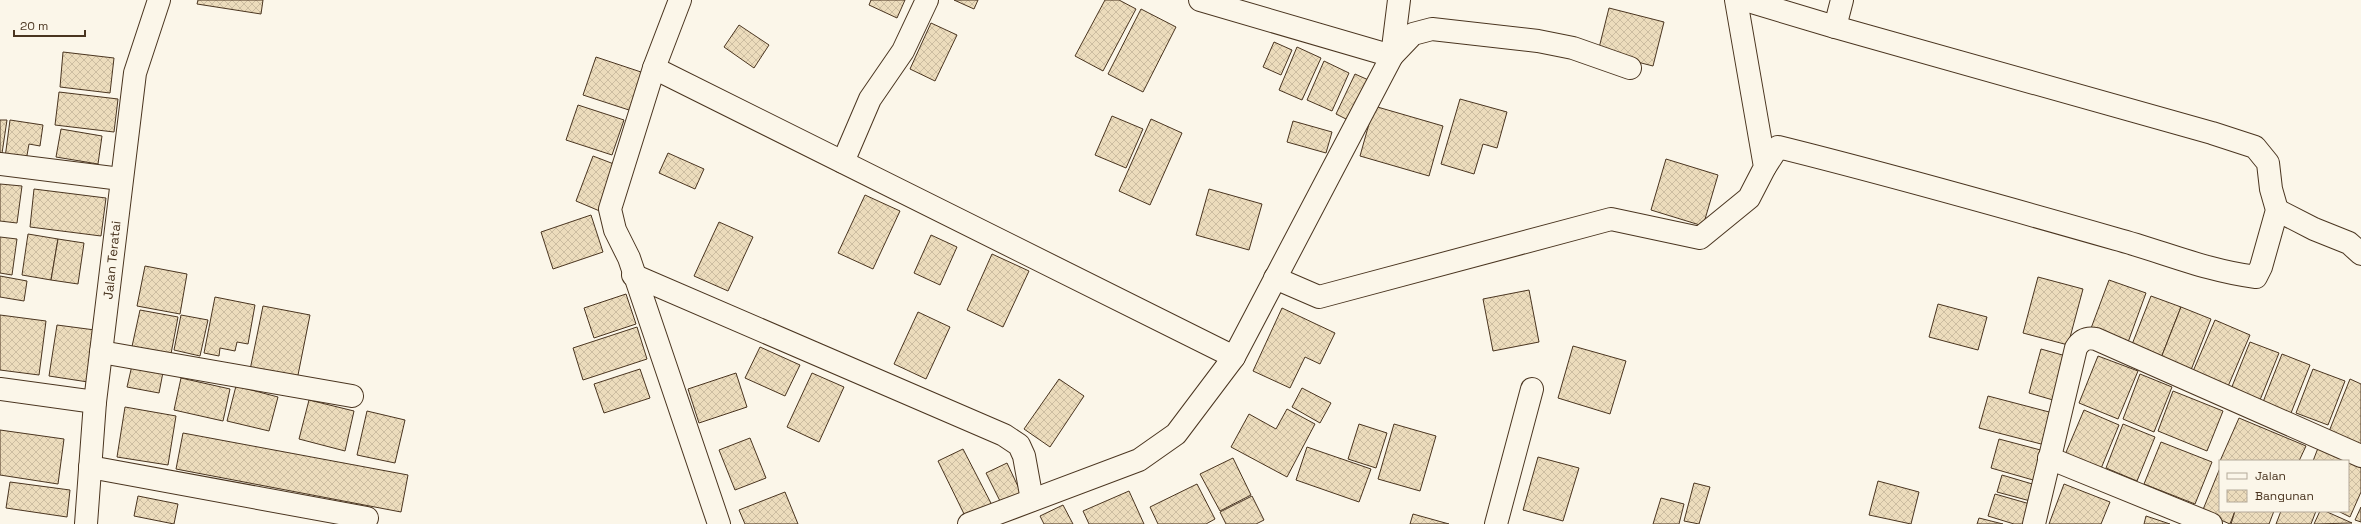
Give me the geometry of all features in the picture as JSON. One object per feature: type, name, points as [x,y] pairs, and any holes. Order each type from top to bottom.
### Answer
[{"type":"street","name":"Jalan Teratai","points":[[86,524],[95,402],[135,73],[160,0]]},
{"type":"street","points":[[680,0],[654,68],[610,210],[615,230],[628,258],[719,524]]},
{"type":"street","points":[[843,162],[870,99],[903,50],[927,0]]},
{"type":"street","points":[[1200,0],[1392,56]]},
{"type":"street","points":[[1392,56],[1399,0]]},
{"type":"street","points":[[1736,0],[1765,167]]},
{"type":"street","points":[[1275,278],[1318,296],[1612,219],[1700,238],[1749,198],[1765,167],[1778,147],[1883,174],[2117,239],[2226,273],[2256,277],[2277,210],[2271,189],[2268,163],[2255,147],[2212,133],[1835,27],[1745,0]]},
{"type":"street","points":[[1835,27],[1842,0]]},
{"type":"street","points":[[969,524],[1140,460],[1176,434],[1234,357],[1392,56],[1413,34],[1432,29],[1538,41],[1573,48],[1630,68]]},
{"type":"street","points":[[654,68],[1234,357]]},
{"type":"street","points":[[0,164],[121,179]]},
{"type":"street","points":[[2277,210],[2314,229],[2349,243],[2361,254]]},
{"type":"street","points":[[633,275],[1004,435],[1019,445],[1024,456],[1032,500]]},
{"type":"street","points":[[2034,524],[2076,348],[2080,341],[2089,338],[2096,339],[2361,456]]},
{"type":"street","points":[[101,352],[352,396]]},
{"type":"street","points":[[0,389],[95,402]]},
{"type":"street","points":[[1496,524],[1532,389]]},
{"type":"street","points":[[2049,458],[2210,524]]},
{"type":"street","points":[[90,467],[367,518]]},
{"type":"building","points":[[198,0],[263,0],[261,14],[197,4]]},
{"type":"building","points":[[871,0],[905,0],[897,18],[869,5]]},
{"type":"building","points":[[954,0],[978,0],[974,9]]},
{"type":"building","points":[[1105,0],[1119,0],[1136,9],[1103,71],[1075,56]]},
{"type":"building","points":[[1609,8],[1664,22],[1653,66],[1598,52]]},
{"type":"building","points":[[1141,9],[1176,27],[1143,92],[1108,74]]},
{"type":"building","points":[[931,23],[957,35],[935,81],[910,69]]},
{"type":"building","points":[[739,25],[769,45],[754,68],[724,47]]},
{"type":"building","points":[[1274,42],[1292,50],[1281,75],[1263,67]]},
{"type":"building","points":[[1297,47],[1321,58],[1302,100],[1279,90]]},
{"type":"building","points":[[63,52],[114,58],[110,93],[60,87]]},
{"type":"building","points":[[596,57],[644,73],[632,111],[583,95]]},
{"type":"building","points":[[1324,61],[1349,73],[1332,111],[1307,100]]},
{"type":"building","points":[[1355,74],[1373,82],[1354,123],[1336,114]]},
{"type":"building","points":[[59,92],[118,99],[114,132],[55,125]]},
{"type":"building","points":[[1460,99],[1507,112],[1497,148],[1483,144],[1474,174],[1441,164]]},
{"type":"building","points":[[578,105],[624,120],[612,155],[566,140]]},
{"type":"building","points":[[1374,106],[1443,126],[1429,176],[1360,156]]},
{"type":"building","points":[[1112,116],[1143,129],[1126,168],[1095,155]]},
{"type":"building","points":[[1151,119],[1182,133],[1150,205],[1119,191]]},
{"type":"building","points":[[0,120],[7,120],[1,160],[0,160]]},
{"type":"building","points":[[10,120],[43,125],[40,146],[29,144],[26,161],[5,158]]},
{"type":"building","points":[[1293,121],[1332,132],[1326,153],[1287,142]]},
{"type":"building","points":[[61,129],[102,136],[98,164],[56,157]]},
{"type":"building","points":[[668,153],[704,169],[695,189],[659,173]]},
{"type":"building","points":[[593,156],[619,166],[602,212],[576,201]]},
{"type":"building","points":[[1666,159],[1718,175],[1703,226],[1651,210]]},
{"type":"building","points":[[0,184],[22,186],[17,223],[0,221]]},
{"type":"building","points":[[34,189],[106,198],[101,236],[30,227]]},
{"type":"building","points":[[1209,189],[1262,204],[1249,250],[1196,235]]},
{"type":"building","points":[[865,195],[900,211],[873,269],[838,253]]},
{"type":"building","points":[[591,215],[603,252],[553,269],[541,232]]},
{"type":"building","points":[[719,222],[753,237],[728,291],[694,276]]},
{"type":"building","points":[[28,234],[58,239],[51,280],[22,275]]},
{"type":"building","points":[[931,235],[957,247],[940,285],[914,273]]},
{"type":"building","points":[[0,237],[17,239],[12,275],[0,273]]},
{"type":"building","points":[[58,239],[84,243],[78,284],[51,280]]},
{"type":"building","points":[[992,254],[1029,271],[1003,327],[967,310]]},
{"type":"building","points":[[145,266],[187,274],[180,314],[137,306]]},
{"type":"building","points":[[0,276],[27,281],[24,301],[0,297]]},
{"type":"building","points":[[2038,277],[2083,289],[2068,345],[2023,333]]},
{"type":"building","points":[[2109,280],[2146,293],[2127,345],[2090,331]]},
{"type":"building","points":[[1529,290],[1539,342],[1493,351],[1483,299]]},
{"type":"building","points":[[626,294],[636,324],[594,338],[584,308]]},
{"type":"building","points":[[2151,296],[2181,307],[2161,358],[2131,347]]},
{"type":"building","points":[[215,297],[255,305],[248,344],[237,342],[235,351],[220,348],[219,356],[204,353]]},
{"type":"building","points":[[1938,304],[1987,317],[1978,350],[1929,337]]},
{"type":"building","points":[[263,306],[310,315],[297,380],[250,370]]},
{"type":"building","points":[[2181,307],[2211,319],[2191,370],[2161,358]]},
{"type":"building","points":[[1282,308],[1335,333],[1320,364],[1305,357],[1290,388],[1253,371]]},
{"type":"building","points":[[140,310],[178,317],[170,359],[131,351]]},
{"type":"building","points":[[918,312],[950,327],[926,379],[894,364]]},
{"type":"building","points":[[0,315],[46,321],[39,375],[0,370]]},
{"type":"building","points":[[181,315],[208,320],[200,356],[174,350]]},
{"type":"building","points":[[2215,320],[2250,335],[2226,391],[2191,376]]},
{"type":"building","points":[[57,325],[95,330],[88,382],[49,376]]},
{"type":"building","points":[[637,327],[647,359],[583,380],[573,348]]},
{"type":"building","points":[[2250,342],[2279,353],[2260,400],[2231,389]]},
{"type":"building","points":[[1573,346],[1626,361],[1610,414],[1558,398]]},
{"type":"building","points":[[760,347],[800,365],[785,396],[745,378]]},
{"type":"building","points":[[2041,349],[2066,356],[2053,400],[2029,393]]},
{"type":"building","points":[[2282,354],[2310,365],[2291,413],[2263,402]]},
{"type":"building","points":[[2098,356],[2138,371],[2118,419],[2079,403]]},
{"type":"building","points":[[133,361],[164,367],[159,393],[127,387]]},
{"type":"building","points":[[640,369],[650,398],[604,413],[594,384]]},
{"type":"building","points":[[2313,369],[2345,381],[2328,425],[2296,413]]},
{"type":"building","points":[[736,373],[747,407],[699,423],[688,389]]},
{"type":"building","points":[[812,373],[844,387],[819,442],[787,427]]},
{"type":"building","points":[[2140,374],[2172,387],[2154,432],[2123,419]]},
{"type":"building","points":[[181,378],[230,389],[223,421],[174,410]]},
{"type":"building","points":[[1059,379],[1084,396],[1050,447],[1024,429]]},
{"type":"building","points":[[2350,379],[2361,384],[2361,447],[2328,434]]},
{"type":"building","points":[[236,386],[278,397],[269,431],[227,421]]},
{"type":"building","points":[[1302,388],[1331,403],[1320,423],[1292,407]]},
{"type":"building","points":[[2173,391],[2223,411],[2207,451],[2158,431]]},
{"type":"building","points":[[1988,396],[2053,413],[2045,445],[1979,428]]},
{"type":"building","points":[[309,400],[354,411],[345,451],[299,439]]},
{"type":"building","points":[[125,407],[176,416],[168,465],[117,457]]},
{"type":"building","points":[[1287,409],[1315,424],[1287,477],[1231,447],[1249,414],[1276,429]]},
{"type":"building","points":[[2084,410],[2119,425],[2100,471],[2064,457]]},
{"type":"building","points":[[367,411],[405,420],[395,463],[357,455]]},
{"type":"building","points":[[2239,418],[2306,446],[2299,460],[2220,460]]},
{"type":"building","points":[[1359,424],[1387,433],[1376,468],[1348,459]]},
{"type":"building","points":[[1394,424],[1436,436],[1420,491],[1378,479]]},
{"type":"building","points":[[2123,424],[2155,437],[2137,481],[2106,468]]},
{"type":"building","points":[[0,430],[64,439],[58,484],[0,475]]},
{"type":"building","points":[[183,433],[408,475],[401,512],[176,469]]},
{"type":"building","points":[[750,438],[766,478],[735,490],[719,450]]},
{"type":"building","points":[[1999,439],[2048,452],[2040,482],[1991,468]]},
{"type":"building","points":[[2161,442],[2212,462],[2195,504],[2144,484]]},
{"type":"building","points":[[1307,447],[1371,469],[1359,502],[1296,480]]},
{"type":"building","points":[[2318,448],[2344,460],[2313,460]]},
{"type":"building","points":[[963,449],[993,507],[967,520],[938,461]]},
{"type":"building","points":[[1538,457],[1579,468],[1563,521],[1523,510]]},
{"type":"building","points":[[1233,458],[1251,495],[1220,511],[1200,474]]},
{"type":"building","points":[[2349,462],[2361,468],[2361,492],[2350,517],[2340,512],[2349,512]]},
{"type":"building","points":[[1007,463],[1022,495],[1002,505],[986,473]]},
{"type":"building","points":[[2219,470],[2219,512],[2235,512],[2230,524],[2202,512]]},
{"type":"building","points":[[2002,475],[2039,486],[2034,502],[1997,492]]},
{"type":"building","points":[[1878,481],[1919,492],[1911,524],[1869,515]]},
{"type":"building","points":[[10,482],[70,490],[67,517],[6,508]]},
{"type":"building","points":[[1694,483],[1710,487],[1699,524],[1684,521]]},
{"type":"building","points":[[1197,484],[1215,519],[1206,524],[1158,524],[1150,507]]},
{"type":"building","points":[[2064,484],[2110,502],[2101,524],[2049,524]]},
{"type":"building","points":[[1129,491],[1144,524],[1089,524],[1083,511]]},
{"type":"building","points":[[785,492],[798,524],[745,524],[739,510]]},
{"type":"building","points":[[1995,494],[2030,504],[2025,524],[2014,524],[1988,516]]},
{"type":"building","points":[[138,496],[178,504],[174,524],[134,516]]},
{"type":"building","points":[[1252,496],[1264,520],[1256,524],[1226,524],[1220,512]]},
{"type":"building","points":[[1661,498],[1684,504],[1679,524],[1653,524]]},
{"type":"building","points":[[1063,505],[1073,524],[1044,524],[1040,516]]},
{"type":"building","points":[[2361,507],[2361,522],[2355,520]]},
{"type":"building","points":[[2235,512],[2274,512],[2269,524],[2231,524]]},
{"type":"building","points":[[2281,512],[2316,512],[2311,524],[2276,524]]},
{"type":"building","points":[[2320,512],[2327,512],[2352,523],[2314,524]]},
{"type":"building","points":[[1413,514],[1449,524],[1410,524]]},
{"type":"building","points":[[2146,516],[2170,524],[2144,524]]},
{"type":"building","points":[[1979,518],[2003,524],[1977,524]]}]
